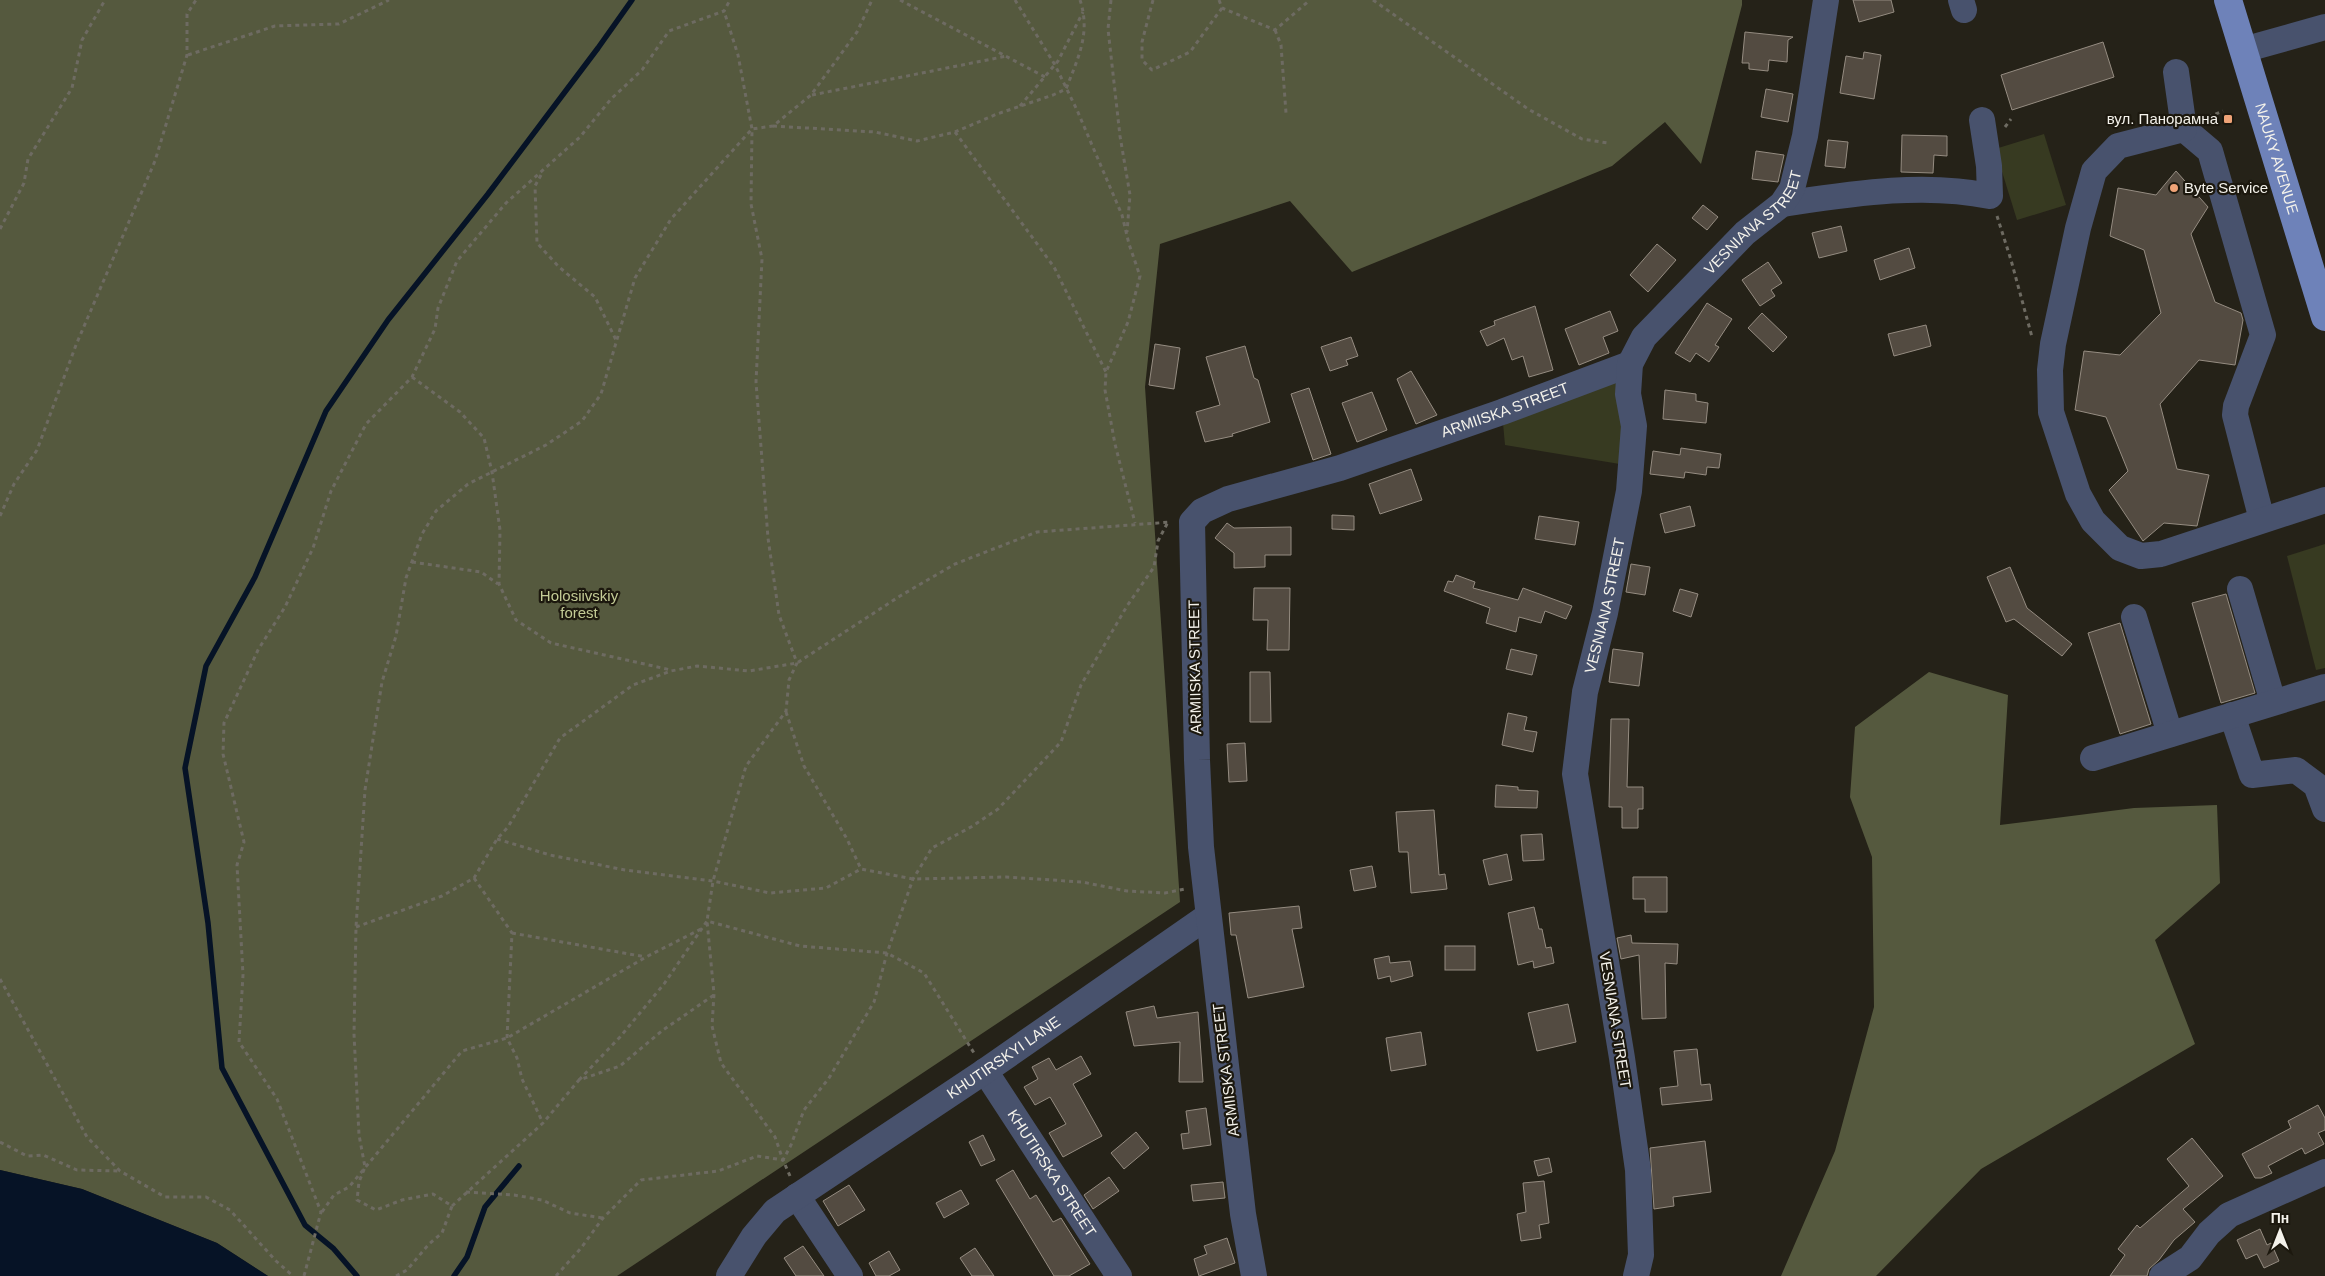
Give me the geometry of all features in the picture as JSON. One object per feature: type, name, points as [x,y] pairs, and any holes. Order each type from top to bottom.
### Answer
[{"type":"main road","name":"NAUKY AVENUE","points":[[2228,0],[2325,317]]},
{"type":"street","name":"VESNIANA STREET","points":[[1636,1276],[1641,1255],[1638,1170],[1576,774],[1585,692],[1605,613],[1629,491],[1634,426],[1628,394],[1630,364],[1644,337],[1745,233],[1782,204],[1792,189],[1805,136],[1826,0]]},
{"type":"street","points":[[2243,50],[2325,27]]},
{"type":"street","points":[[2176,72],[2184,129],[2210,151],[2263,335],[2236,406],[2236,423],[2262,520]]},
{"type":"street","points":[[1782,204],[1860,192],[1960,190],[1990,196],[1989,166],[1982,120]]},
{"type":"street","points":[[2184,129],[2118,146],[2094,171],[2078,228],[2052,344],[2050,412],[2078,494],[2093,521],[2120,548],[2141,556],[2160,554],[2325,500]]},
{"type":"street","name":"ARMIISKA STREET","points":[[1254,1276],[1242,1214],[1208,916],[1180,522],[1228,499],[1349,465],[1502,412],[1630,364]]},
{"type":"street","points":[[2240,589],[2273,702]]},
{"type":"street","points":[[2134,617],[2170,734]]},
{"type":"street","points":[[2093,758],[2325,686]]},
{"type":"street","points":[[2232,715],[2252,775],[2296,770],[2316,785],[2325,809]]},
{"type":"street","name":"KHUTIRSKYI LANE","points":[[729,1276],[754,1236],[776,1211],[985,1071],[1208,916]]},
{"type":"street","name":"KHUTIRSKA STREET","points":[[985,1071],[1119,1276]]},
{"type":"street","points":[[2162,1276],[2193,1267],[2209,1233],[2229,1215],[2325,1172]]},
{"type":"street","points":[[797,1196],[850,1276]]},
{"type":"path","points":[[0,228],[24,183],[28,159],[72,88],[82,40],[105,0]]},
{"type":"path","points":[[0,516],[14,484],[37,450],[76,345],[155,161],[187,55],[187,14],[196,0]]},
{"type":"path","points":[[187,55],[275,26],[339,24],[389,0]]},
{"type":"path","points":[[322,1212],[277,1099],[239,1042],[243,975],[237,865],[244,842],[223,754],[224,723],[258,650],[285,607],[313,548],[330,491],[366,424],[412,376],[435,329],[438,308],[457,262],[506,203],[580,137],[611,99],[642,70],[669,31],[724,11],[730,0]]},
{"type":"path","points":[[773,126],[812,96],[857,32],[872,0]]},
{"type":"path","points":[[900,0],[1045,77]]},
{"type":"path","points":[[1015,0],[1055,65],[1077,110],[1122,215],[1140,276],[1128,322],[1106,372],[1105,390],[1115,444],[1135,523]]},
{"type":"path","points":[[452,1206],[433,1194],[402,1200],[376,1210],[357,1200],[365,1167],[360,1135],[354,1034],[356,926],[365,790],[382,682],[396,636],[406,578],[422,534],[436,512],[468,484],[546,445],[582,421],[601,394],[635,278],[671,219],[752,129],[773,126],[875,132],[917,141],[955,132],[1066,88],[1084,43],[1084,12],[1080,0]]},
{"type":"path","points":[[1111,0],[1108,29],[1120,136],[1130,195],[1127,237]]},
{"type":"path","points":[[1153,0],[1142,42],[1142,60],[1152,70],[1190,52],[1222,8]]},
{"type":"path","points":[[1219,0],[1222,8],[1275,30],[1281,46],[1286,113]]},
{"type":"path","points":[[1275,30],[1310,0]]},
{"type":"path","points":[[1373,0],[1528,109],[1582,138],[1608,143]]},
{"type":"path","points":[[724,11],[738,55],[752,129],[750,204],[762,259],[756,382],[768,538],[779,615],[797,663],[789,680],[786,711],[804,766],[847,839],[861,869]]},
{"type":"path","points":[[1020,106],[1055,65],[1084,12]]},
{"type":"path","points":[[812,96],[1007,56]]},
{"type":"path","points":[[2208,117],[2223,111]]},
{"type":"path","points":[[955,132],[1054,266],[1106,372]]},
{"type":"path","points":[[542,172],[535,186],[537,243],[559,267],[594,297],[617,343]]},
{"type":"path","points":[[1990,196],[2011,260],[2023,309],[2034,343]]},
{"type":"path","points":[[412,376],[460,412],[484,438],[492,472],[500,530],[499,584],[516,620],[551,643],[671,670]]},
{"type":"path","points":[[356,926],[442,896],[474,878],[497,839],[508,826],[560,738],[633,685],[671,670],[697,666],[748,671],[797,663],[900,596],[955,564],[1037,532],[1135,523],[1180,522]]},
{"type":"path","points":[[783,1160],[791,1145],[804,1110],[829,1078],[851,1037],[874,1002],[887,953],[913,879],[932,848],[998,809],[1061,742],[1081,685],[1127,606],[1154,567],[1158,541],[1180,522]]},
{"type":"path","points":[[412,562],[481,572],[499,584]]},
{"type":"path","points":[[786,711],[746,766],[713,881],[707,920],[714,994],[712,1026],[721,1063],[775,1138],[797,1196]]},
{"type":"path","points":[[497,839],[550,855],[625,870],[713,881],[770,892],[826,888],[861,869],[913,879],[1006,876],[1082,882],[1127,891],[1165,893],[1188,888]]},
{"type":"path","points":[[474,878],[512,933],[507,1038],[516,1058],[522,1079],[543,1123]]},
{"type":"path","points":[[707,920],[800,946],[887,953],[924,973],[985,1071]]},
{"type":"path","points":[[396,1276],[407,1270],[429,1244],[442,1233],[452,1206],[543,1123],[579,1080],[620,1036],[664,984],[707,920]]},
{"type":"path","points":[[304,1276],[317,1223],[322,1212],[334,1195],[349,1187],[462,1051],[507,1038],[646,957],[701,929]]},
{"type":"path","points":[[512,933],[646,957]]},
{"type":"path","points":[[0,979],[87,1136],[120,1171],[165,1197],[206,1197],[230,1210],[276,1261],[294,1276]]},
{"type":"path","points":[[579,1080],[620,1066],[663,1030],[714,994]]},
{"type":"path","points":[[0,1142],[27,1156],[43,1155],[77,1170],[120,1171]]},
{"type":"path","points":[[556,1276],[581,1248],[603,1218],[641,1180],[718,1172],[757,1156],[783,1160]]},
{"type":"path","points":[[466,1192],[514,1195],[542,1200],[570,1213],[603,1218]]},
{"type":"green space","name":"Holosiivskiy forest","points":[[0,0],[1742,0],[1742,5],[1701,164],[1665,122],[1612,166],[1352,272],[1290,201],[1160,244],[1145,387],[1180,902],[617,1276],[268,1276],[217,1243],[82,1189],[0,1170]]},
{"type":"green space","points":[[2044,134],[2066,205],[2017,220],[1995,149]]},
{"type":"green space","points":[[1605,373],[1628,394],[1632,466],[1505,445],[1502,412]]},
{"type":"green space","points":[[2325,544],[2325,668],[2316,670],[2287,556]]},
{"type":"green space","points":[[1929,672],[2008,695],[2000,825],[2134,808],[2217,805],[2220,883],[2155,940],[2195,1044],[1981,1169],[1876,1276],[1781,1276],[1835,1151],[1874,1007],[1872,857],[1850,797],[1855,727]]},
{"type":"water","points":[[0,1170],[82,1189],[217,1243],[268,1276],[0,1276]]},
{"type":"building","points":[[1853,0],[1891,0],[1894,12],[1859,22]]},
{"type":"building","points":[[1745,32],[1793,37],[1788,40],[1787,62],[1769,60],[1768,71],[1749,69],[1749,63],[1742,63]]},
{"type":"building","points":[[2103,42],[2114,77],[2012,110],[2001,75]]},
{"type":"building","points":[[1864,52],[1881,55],[1874,99],[1840,93],[1846,56],[1863,59]]},
{"type":"building","points":[[1766,89],[1793,94],[1788,122],[1761,117]]},
{"type":"building","points":[[1902,135],[1947,136],[1947,156],[1934,155],[1933,173],[1901,172]]},
{"type":"building","points":[[1828,140],[1848,142],[1845,168],[1825,166]]},
{"type":"building","points":[[1756,151],[1784,155],[1778,182],[1752,179]]},
{"type":"building","points":[[2176,171],[2208,207],[2191,234],[2215,302],[2241,313],[2243,320],[2235,365],[2199,360],[2160,404],[2177,469],[2209,475],[2197,526],[2164,523],[2143,541],[2109,490],[2128,471],[2106,417],[2075,410],[2084,351],[2120,355],[2161,313],[2144,250],[2110,236],[2118,188],[2156,195]]},
{"type":"building","points":[[1703,205],[1718,217],[1707,230],[1692,218]]},
{"type":"building","points":[[1841,226],[1847,251],[1819,258],[1812,233]]},
{"type":"building","points":[[1657,244],[1676,260],[1648,292],[1630,275]]},
{"type":"building","points":[[1909,248],[1915,268],[1880,280],[1874,260]]},
{"type":"building","points":[[1768,262],[1782,283],[1771,290],[1775,296],[1760,306],[1742,280]]},
{"type":"building","points":[[1707,303],[1732,319],[1715,345],[1719,347],[1709,362],[1696,353],[1690,362],[1675,353]]},
{"type":"building","points":[[1535,306],[1553,370],[1529,377],[1523,356],[1512,360],[1504,338],[1487,346],[1480,331],[1495,325],[1494,321]]},
{"type":"building","points":[[1610,311],[1618,331],[1603,337],[1609,353],[1579,365],[1565,329]]},
{"type":"building","points":[[1762,313],[1787,337],[1773,352],[1748,328]]},
{"type":"building","points":[[1926,325],[1931,346],[1894,356],[1888,334]]},
{"type":"building","points":[[1351,337],[1358,356],[1346,360],[1348,365],[1330,371],[1321,347]]},
{"type":"building","points":[[1155,344],[1180,348],[1174,389],[1149,385]]},
{"type":"building","points":[[1245,346],[1254,378],[1258,380],[1270,422],[1232,434],[1233,436],[1205,442],[1196,412],[1220,405],[1206,357]]},
{"type":"building","points":[[1411,371],[1437,415],[1416,424],[1397,379]]},
{"type":"building","points":[[1309,388],[1331,454],[1313,460],[1291,394]]},
{"type":"building","points":[[1665,390],[1696,394],[1696,401],[1708,403],[1706,423],[1663,419]]},
{"type":"building","points":[[1372,392],[1387,430],[1357,442],[1342,403]]},
{"type":"building","points":[[1681,448],[1721,454],[1719,468],[1707,467],[1706,475],[1685,472],[1684,478],[1650,474],[1653,451],[1680,455]]},
{"type":"building","points":[[1411,469],[1422,500],[1380,514],[1369,484]]},
{"type":"building","points":[[1690,506],[1695,526],[1665,533],[1660,514]]},
{"type":"building","points":[[1332,515],[1354,516],[1354,530],[1332,529]]},
{"type":"building","points":[[1539,516],[1579,522],[1575,545],[1535,539]]},
{"type":"building","points":[[1227,523],[1234,528],[1291,527],[1291,555],[1265,555],[1265,567],[1234,568],[1234,553],[1215,538]]},
{"type":"building","points":[[1631,564],[1650,567],[1645,595],[1626,592]]},
{"type":"building","points":[[2010,567],[2027,608],[2072,644],[2062,656],[2014,619],[2006,622],[1987,577]]},
{"type":"building","points":[[1456,575],[1475,582],[1473,588],[1518,600],[1523,588],[1572,606],[1566,619],[1545,611],[1541,623],[1519,617],[1516,632],[1486,623],[1490,608],[1444,591],[1448,581],[1453,582]]},
{"type":"building","points":[[1254,588],[1290,588],[1289,650],[1267,650],[1268,620],[1253,620]]},
{"type":"building","points":[[1680,589],[1698,594],[1691,617],[1673,611]]},
{"type":"building","points":[[2226,594],[2255,693],[2221,703],[2192,603]]},
{"type":"building","points":[[2120,623],[2151,724],[2120,734],[2088,633]]},
{"type":"building","points":[[1511,649],[1537,655],[1532,675],[1506,669]]},
{"type":"building","points":[[1613,649],[1643,653],[1639,686],[1609,682]]},
{"type":"building","points":[[1250,672],[1270,672],[1271,722],[1250,722]]},
{"type":"building","points":[[1508,713],[1527,717],[1524,730],[1537,732],[1533,752],[1502,745]]},
{"type":"building","points":[[1611,719],[1629,719],[1627,787],[1643,787],[1643,809],[1638,809],[1638,828],[1622,828],[1622,807],[1609,807]]},
{"type":"building","points":[[1245,743],[1247,781],[1229,782],[1227,744]]},
{"type":"building","points":[[1496,785],[1518,787],[1518,790],[1538,791],[1537,808],[1495,807]]},
{"type":"building","points":[[1434,810],[1439,875],[1445,874],[1447,889],[1411,893],[1408,852],[1399,852],[1396,812]]},
{"type":"building","points":[[1542,834],[1544,860],[1523,861],[1521,835]]},
{"type":"building","points":[[1507,854],[1512,880],[1489,885],[1483,860]]},
{"type":"building","points":[[1372,866],[1376,887],[1354,891],[1350,870]]},
{"type":"building","points":[[1633,877],[1667,877],[1667,912],[1645,912],[1645,899],[1633,899]]},
{"type":"building","points":[[1299,906],[1302,928],[1292,929],[1304,987],[1248,998],[1236,935],[1231,935],[1229,913]]},
{"type":"building","points":[[1534,907],[1539,929],[1542,929],[1546,948],[1551,947],[1554,963],[1534,968],[1533,961],[1518,965],[1508,913]]},
{"type":"building","points":[[1631,935],[1632,943],[1678,944],[1677,964],[1665,963],[1666,1018],[1642,1019],[1639,955],[1621,959],[1617,938]]},
{"type":"building","points":[[1445,946],[1475,946],[1475,970],[1445,970]]},
{"type":"building","points":[[1389,956],[1390,963],[1410,961],[1413,976],[1391,982],[1390,976],[1378,979],[1374,959]]},
{"type":"building","points":[[1568,1004],[1576,1042],[1537,1051],[1528,1013]]},
{"type":"building","points":[[1154,1006],[1157,1018],[1198,1012],[1203,1082],[1179,1082],[1180,1042],[1134,1046],[1126,1012]]},
{"type":"building","points":[[1421,1032],[1426,1065],[1391,1071],[1386,1038]]},
{"type":"building","points":[[1697,1049],[1701,1085],[1710,1084],[1712,1100],[1662,1105],[1660,1088],[1678,1086],[1674,1051]]},
{"type":"building","points":[[1081,1056],[1091,1074],[1073,1084],[1102,1136],[1063,1157],[1049,1133],[1066,1124],[1050,1097],[1035,1105],[1024,1087],[1038,1079],[1032,1067],[1049,1058],[1056,1070]]},
{"type":"building","points":[[2318,1105],[2325,1118],[2325,1130],[2318,1133],[2324,1144],[2305,1154],[2302,1148],[2268,1166],[2272,1173],[2261,1178],[2255,1178],[2242,1154],[2291,1128],[2288,1121]]},
{"type":"building","points":[[1206,1108],[1211,1145],[1183,1149],[1181,1134],[1189,1133],[1186,1111]]},
{"type":"building","points":[[1136,1132],[1149,1148],[1124,1169],[1111,1153]]},
{"type":"building","points":[[983,1135],[995,1160],[981,1166],[969,1142]]},
{"type":"building","points":[[2192,1138],[2223,1176],[2183,1209],[2195,1222],[2174,1240],[2159,1260],[2149,1269],[2147,1276],[2110,1276],[2125,1255],[2118,1249],[2137,1225],[2140,1228],[2189,1186],[2167,1159]]},
{"type":"building","points":[[1705,1141],[1711,1192],[1673,1197],[1674,1206],[1654,1209],[1650,1148]]},
{"type":"building","points":[[1549,1158],[1552,1172],[1538,1176],[1534,1161]]},
{"type":"building","points":[[1013,1170],[1030,1199],[1036,1195],[1053,1222],[1061,1218],[1090,1264],[1069,1276],[1054,1276],[996,1180]]},
{"type":"building","points":[[1109,1177],[1119,1191],[1093,1209],[1084,1195]]},
{"type":"building","points":[[1544,1181],[1549,1223],[1539,1225],[1541,1238],[1521,1241],[1517,1214],[1526,1212],[1523,1183]]},
{"type":"building","points":[[1223,1182],[1225,1198],[1193,1201],[1191,1185]]},
{"type":"building","points":[[849,1185],[865,1210],[838,1226],[823,1201]]},
{"type":"building","points":[[961,1190],[969,1204],[944,1218],[936,1203]]},
{"type":"building","points":[[2260,1229],[2267,1245],[2271,1243],[2279,1261],[2264,1268],[2257,1254],[2246,1259],[2237,1240]]},
{"type":"building","points":[[1227,1238],[1235,1263],[1199,1276],[1194,1259],[1207,1254],[1204,1246]]},
{"type":"building","points":[[803,1246],[824,1276],[796,1276],[784,1258]]},
{"type":"building","points":[[975,1248],[994,1276],[972,1276],[960,1258]]},
{"type":"building","points":[[889,1251],[900,1270],[889,1276],[876,1276],[869,1263]]},
{"type":"waterway","points":[[357,1276],[333,1248],[305,1225],[222,1068],[208,923],[185,768],[206,666],[255,577],[326,411],[388,320],[488,194],[632,0]]},
{"type":"waterway","points":[[454,1276],[467,1257],[485,1207],[519,1166]]},
{"type":"place","name":"вул. Панорамна","points":[[2228,119]]},
{"type":"place","name":"Byte Service","points":[[2174,188]]}]
